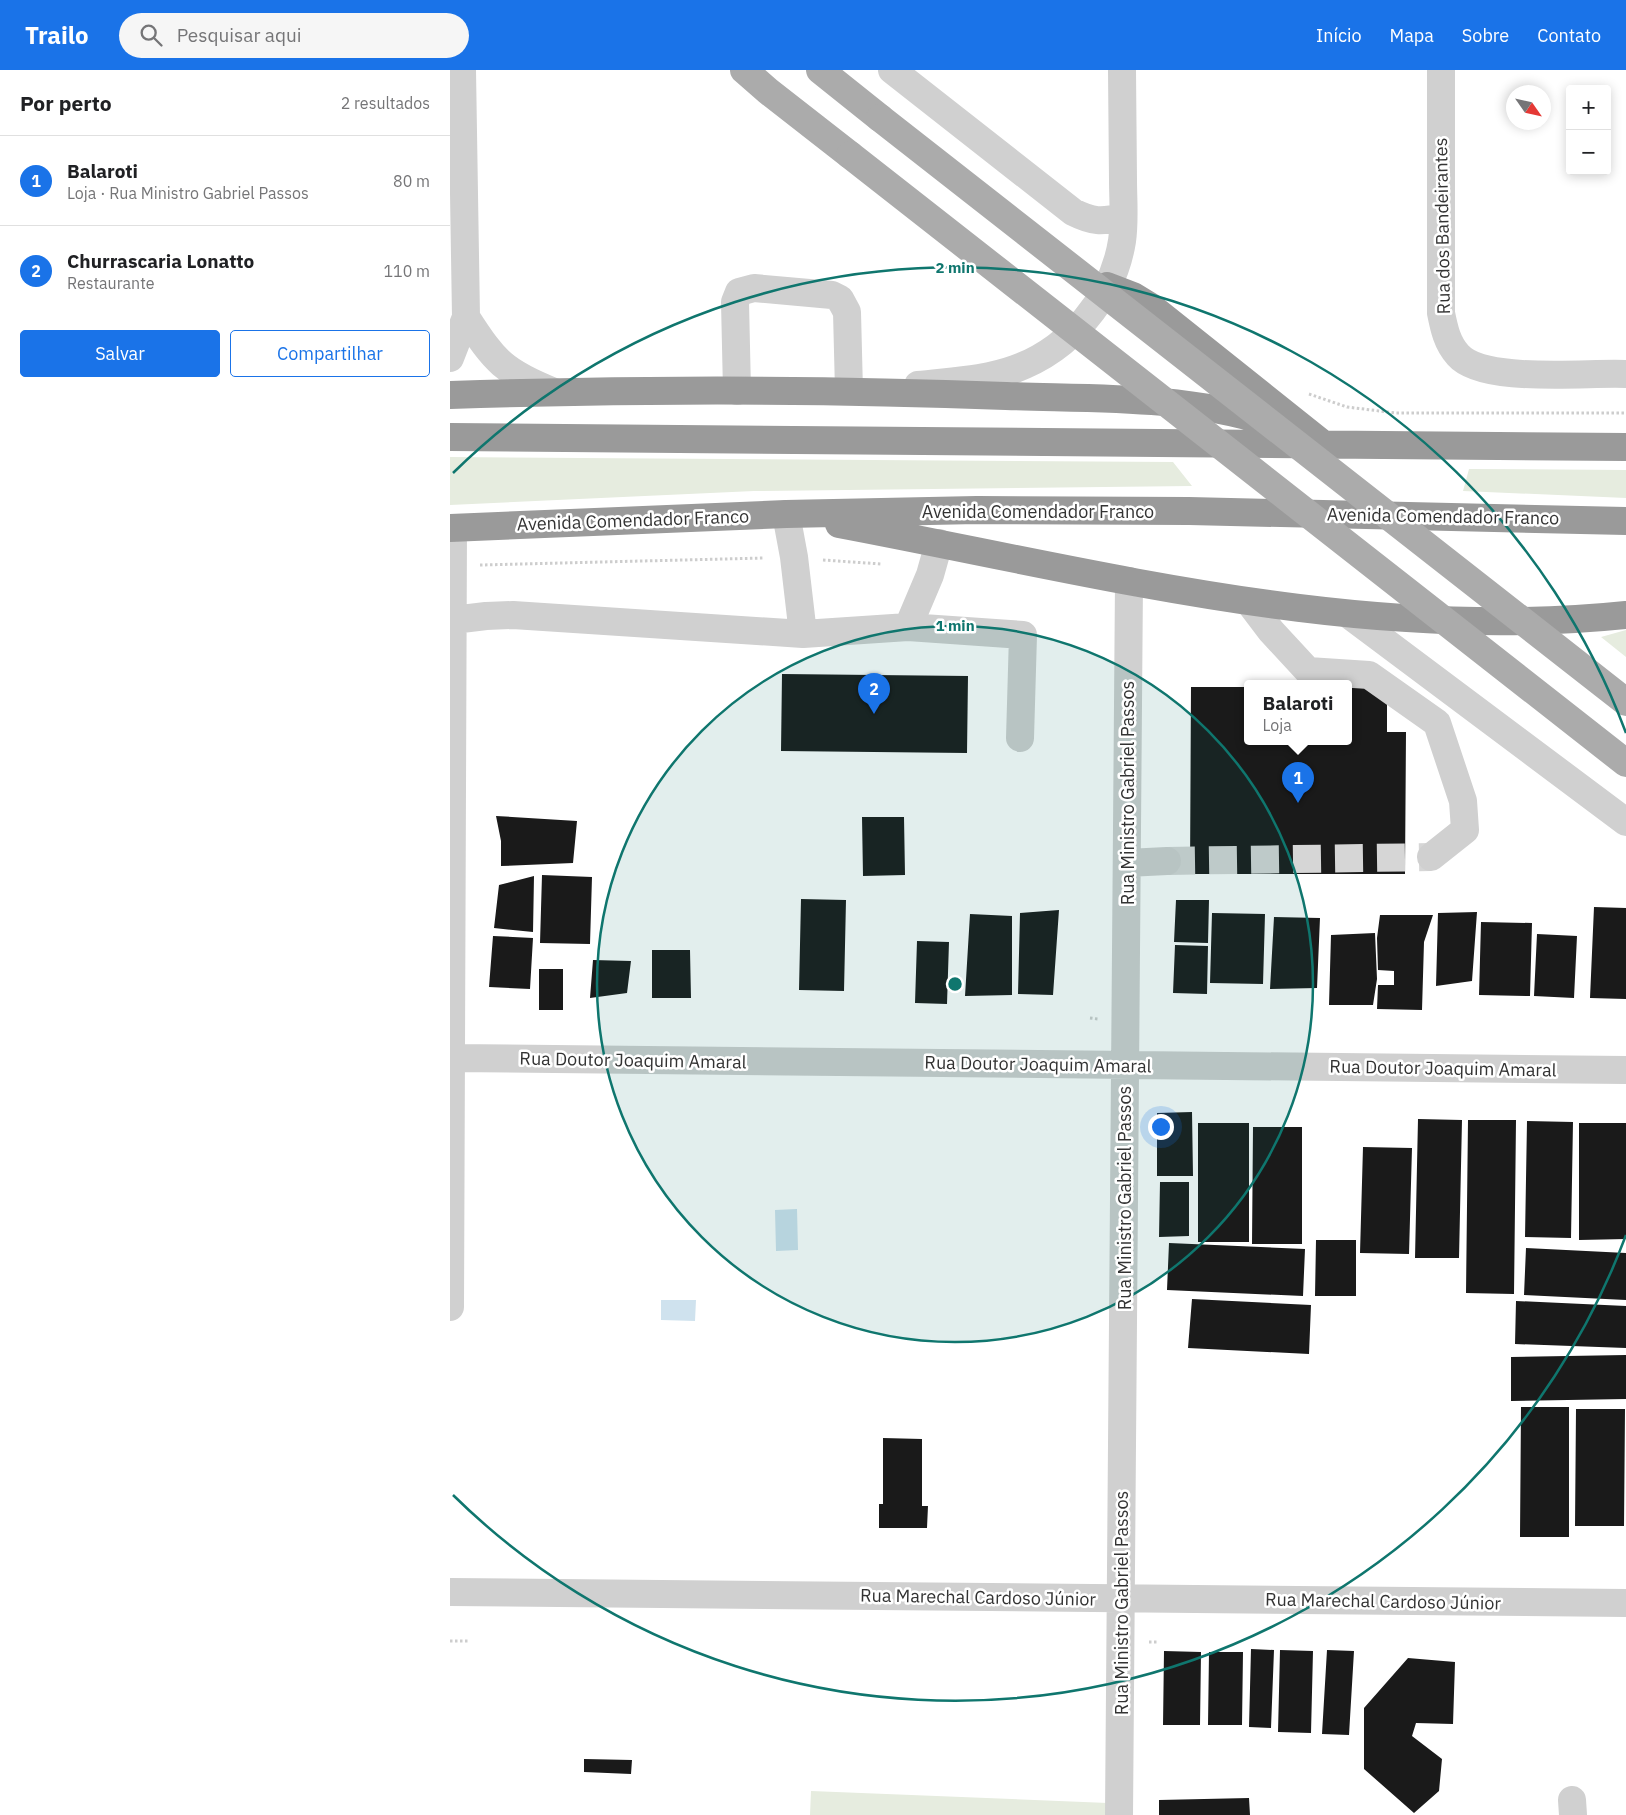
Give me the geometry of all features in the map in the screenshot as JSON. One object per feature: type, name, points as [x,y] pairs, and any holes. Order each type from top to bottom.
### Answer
[{"type":"highway","points":[[1107,286],[1133,296],[1151,307],[1324,444]]},
{"type":"highway","points":[[450,394],[860,391],[1104,399],[1230,410],[1272,423],[1324,444]]},
{"type":"highway","points":[[450,437],[1626,447]]},
{"type":"highway","name":"Avenida Comendador Franco","points":[[452,528],[786,514],[977,510],[1503,517],[1626,521]]},
{"type":"highway","points":[[786,514],[1129,581],[1249,602],[1348,614],[1382,618],[1486,622],[1546,622],[1626,615]]},
{"type":"main road","points":[[744,70],[768,92],[1626,763]]},
{"type":"main road","points":[[820,70],[1626,702]]},
{"type":"street","points":[[450,358],[466,317],[462,70]]},
{"type":"street","points":[[737,70],[768,92]]},
{"type":"street","points":[[892,70],[1073,212],[1090,220],[1105,221],[1123,217]]},
{"type":"street","points":[[737,391],[735,302],[739,292],[754,288],[832,295],[840,299],[847,312],[860,391],[985,377],[1015,369],[1040,358],[1056,347],[1087,318],[1107,286],[1118,259],[1122,240],[1123,217],[1122,70]]},
{"type":"street","name":"Rua dos Bandeirantes","points":[[1440,70],[1441,313],[1450,343],[1458,356],[1467,363],[1499,373],[1626,374]]},
{"type":"street","points":[[466,317],[487,349],[500,364],[520,378],[554,392]]},
{"type":"street","points":[[786,514],[794,558],[803,634]]},
{"type":"street","points":[[450,1307],[452,528]]},
{"type":"street","points":[[908,627],[930,575],[939,543]]},
{"type":"street","name":"Rua Ministro Gabriel Passos","points":[[1119,1815],[1129,581]]},
{"type":"street","points":[[1249,602],[1271,631],[1308,671],[1369,675],[1437,723],[1463,801],[1466,830],[1431,857]]},
{"type":"street","points":[[1348,614],[1626,822]]},
{"type":"street","points":[[453,620],[513,615],[803,634],[908,627],[1023,635],[1020,738]]},
{"type":"street","points":[[1127,864],[1167,861]]},
{"type":"street","name":"Rua Doutor Joaquim Amaral","points":[[451,1058],[1626,1070]]},
{"type":"street","name":"Rua Marechal Cardoso Júnior","points":[[450,1592],[1626,1603]]},
{"type":"path","points":[[1302,392],[1347,407],[1396,413],[1626,413]]},
{"type":"path","points":[[450,1641],[469,1642]]},
{"type":"shaded area","points":[[450,457],[1173,462],[1192,486],[754,491],[450,505]]},
{"type":"shaded area","points":[[1469,469],[1626,470],[1626,498],[1463,491]]},
{"type":"shaded area","points":[[1626,630],[1626,657],[1601,637]]},
{"type":"shaded area","points":[[811,1791],[1108,1803],[1108,1815],[810,1815]]},
{"type":"water","points":[[797,1209],[798,1250],[776,1251],[775,1210]]},
{"type":"water","points":[[661,1300],[696,1300],[695,1321],[661,1320]]},
{"type":"building","points":[[782,674],[968,676],[967,753],[781,751]]},
{"type":"building","points":[[1191,687],[1244,687],[1244,745],[1352,745],[1352,688],[1387,688],[1387,732],[1406,732],[1405,874],[1190,874]]},
{"type":"building","points":[[496,816],[577,821],[573,863],[501,866],[501,841]]},
{"type":"building","points":[[862,817],[904,817],[905,875],[863,876]]},
{"type":"building","points":[[542,875],[592,877],[590,944],[540,943]]},
{"type":"building","points":[[534,876],[533,932],[494,928],[499,885]]},
{"type":"building","points":[[801,899],[846,900],[844,991],[799,990]]},
{"type":"building","points":[[1176,900],[1209,900],[1208,943],[1174,942]]},
{"type":"building","points":[[1594,907],[1626,908],[1626,999],[1590,998]]},
{"type":"building","points":[[1059,910],[1053,995],[1018,994],[1020,913]]},
{"type":"building","points":[[1477,912],[1472,981],[1436,986],[1438,913]]},
{"type":"building","points":[[1212,913],[1265,914],[1263,984],[1210,983]]},
{"type":"building","points":[[970,914],[1012,916],[1012,995],[965,996]]},
{"type":"building","points":[[1380,915],[1433,915],[1424,942],[1422,1010],[1377,1009],[1378,985],[1394,985],[1394,971],[1378,970],[1377,938]]},
{"type":"building","points":[[1274,917],[1320,918],[1317,988],[1270,989]]},
{"type":"building","points":[[1481,922],[1532,923],[1530,996],[1479,995]]},
{"type":"building","points":[[1375,933],[1377,979],[1373,1005],[1329,1005],[1331,935]]},
{"type":"building","points":[[1537,934],[1577,936],[1574,998],[1534,996]]},
{"type":"building","points":[[493,936],[533,938],[530,989],[489,987]]},
{"type":"building","points":[[917,941],[949,942],[947,1004],[915,1003]]},
{"type":"building","points":[[1175,945],[1208,946],[1207,994],[1173,993]]},
{"type":"building","points":[[652,950],[690,950],[691,998],[652,998]]},
{"type":"building","points":[[593,960],[631,961],[627,993],[590,998]]},
{"type":"building","points":[[539,969],[563,969],[563,1010],[539,1010]]},
{"type":"building","points":[[1192,1112],[1193,1176],[1157,1176],[1157,1113]]},
{"type":"building","points":[[1418,1119],[1462,1120],[1459,1258],[1415,1258]]},
{"type":"building","points":[[1468,1120],[1516,1120],[1514,1294],[1466,1293]]},
{"type":"building","points":[[1527,1121],[1573,1122],[1571,1238],[1525,1237]]},
{"type":"building","points":[[1198,1123],[1249,1123],[1249,1242],[1198,1242]]},
{"type":"building","points":[[1579,1123],[1626,1123],[1626,1239],[1579,1240]]},
{"type":"building","points":[[1253,1127],[1302,1127],[1302,1244],[1252,1244]]},
{"type":"building","points":[[1363,1147],[1412,1148],[1409,1254],[1360,1253]]},
{"type":"building","points":[[1160,1182],[1189,1182],[1189,1236],[1159,1237]]},
{"type":"building","points":[[1316,1240],[1356,1240],[1356,1296],[1315,1296]]},
{"type":"building","points":[[1169,1243],[1305,1249],[1303,1296],[1167,1290]]},
{"type":"building","points":[[1526,1248],[1626,1253],[1626,1300],[1524,1295]]},
{"type":"building","points":[[1192,1299],[1311,1305],[1309,1354],[1188,1348]]},
{"type":"building","points":[[1516,1301],[1626,1306],[1626,1348],[1515,1344]]},
{"type":"building","points":[[1626,1355],[1626,1399],[1511,1401],[1511,1357]]},
{"type":"building","points":[[1521,1407],[1569,1407],[1569,1537],[1520,1537]]},
{"type":"building","points":[[1576,1409],[1625,1409],[1624,1526],[1575,1526]]},
{"type":"building","points":[[883,1438],[922,1439],[922,1506],[928,1506],[927,1528],[879,1528],[879,1504],[883,1504]]},
{"type":"building","points":[[1251,1649],[1274,1650],[1271,1728],[1249,1727]]},
{"type":"building","points":[[1280,1650],[1313,1651],[1311,1733],[1278,1732]]},
{"type":"building","points":[[1327,1650],[1354,1651],[1349,1735],[1322,1734]]},
{"type":"building","points":[[1164,1651],[1201,1652],[1200,1725],[1163,1725]]},
{"type":"building","points":[[1209,1652],[1243,1652],[1242,1725],[1208,1725]]},
{"type":"building","points":[[1408,1658],[1455,1662],[1453,1724],[1416,1723],[1412,1736],[1442,1759],[1439,1791],[1414,1813],[1364,1769],[1364,1708]]},
{"type":"building","points":[[584,1759],[632,1760],[631,1774],[584,1772]]},
{"type":"building","points":[[1249,1798],[1250,1815],[1159,1815],[1159,1800]]},
{"type":"tunnel","points":[[1167,861],[1431,857]]},
{"type":"place","name":"Churrascaria Lonatto","points":[[874,714]]},
{"type":"place","name":"Balaroti","points":[[1298,803]]}]
